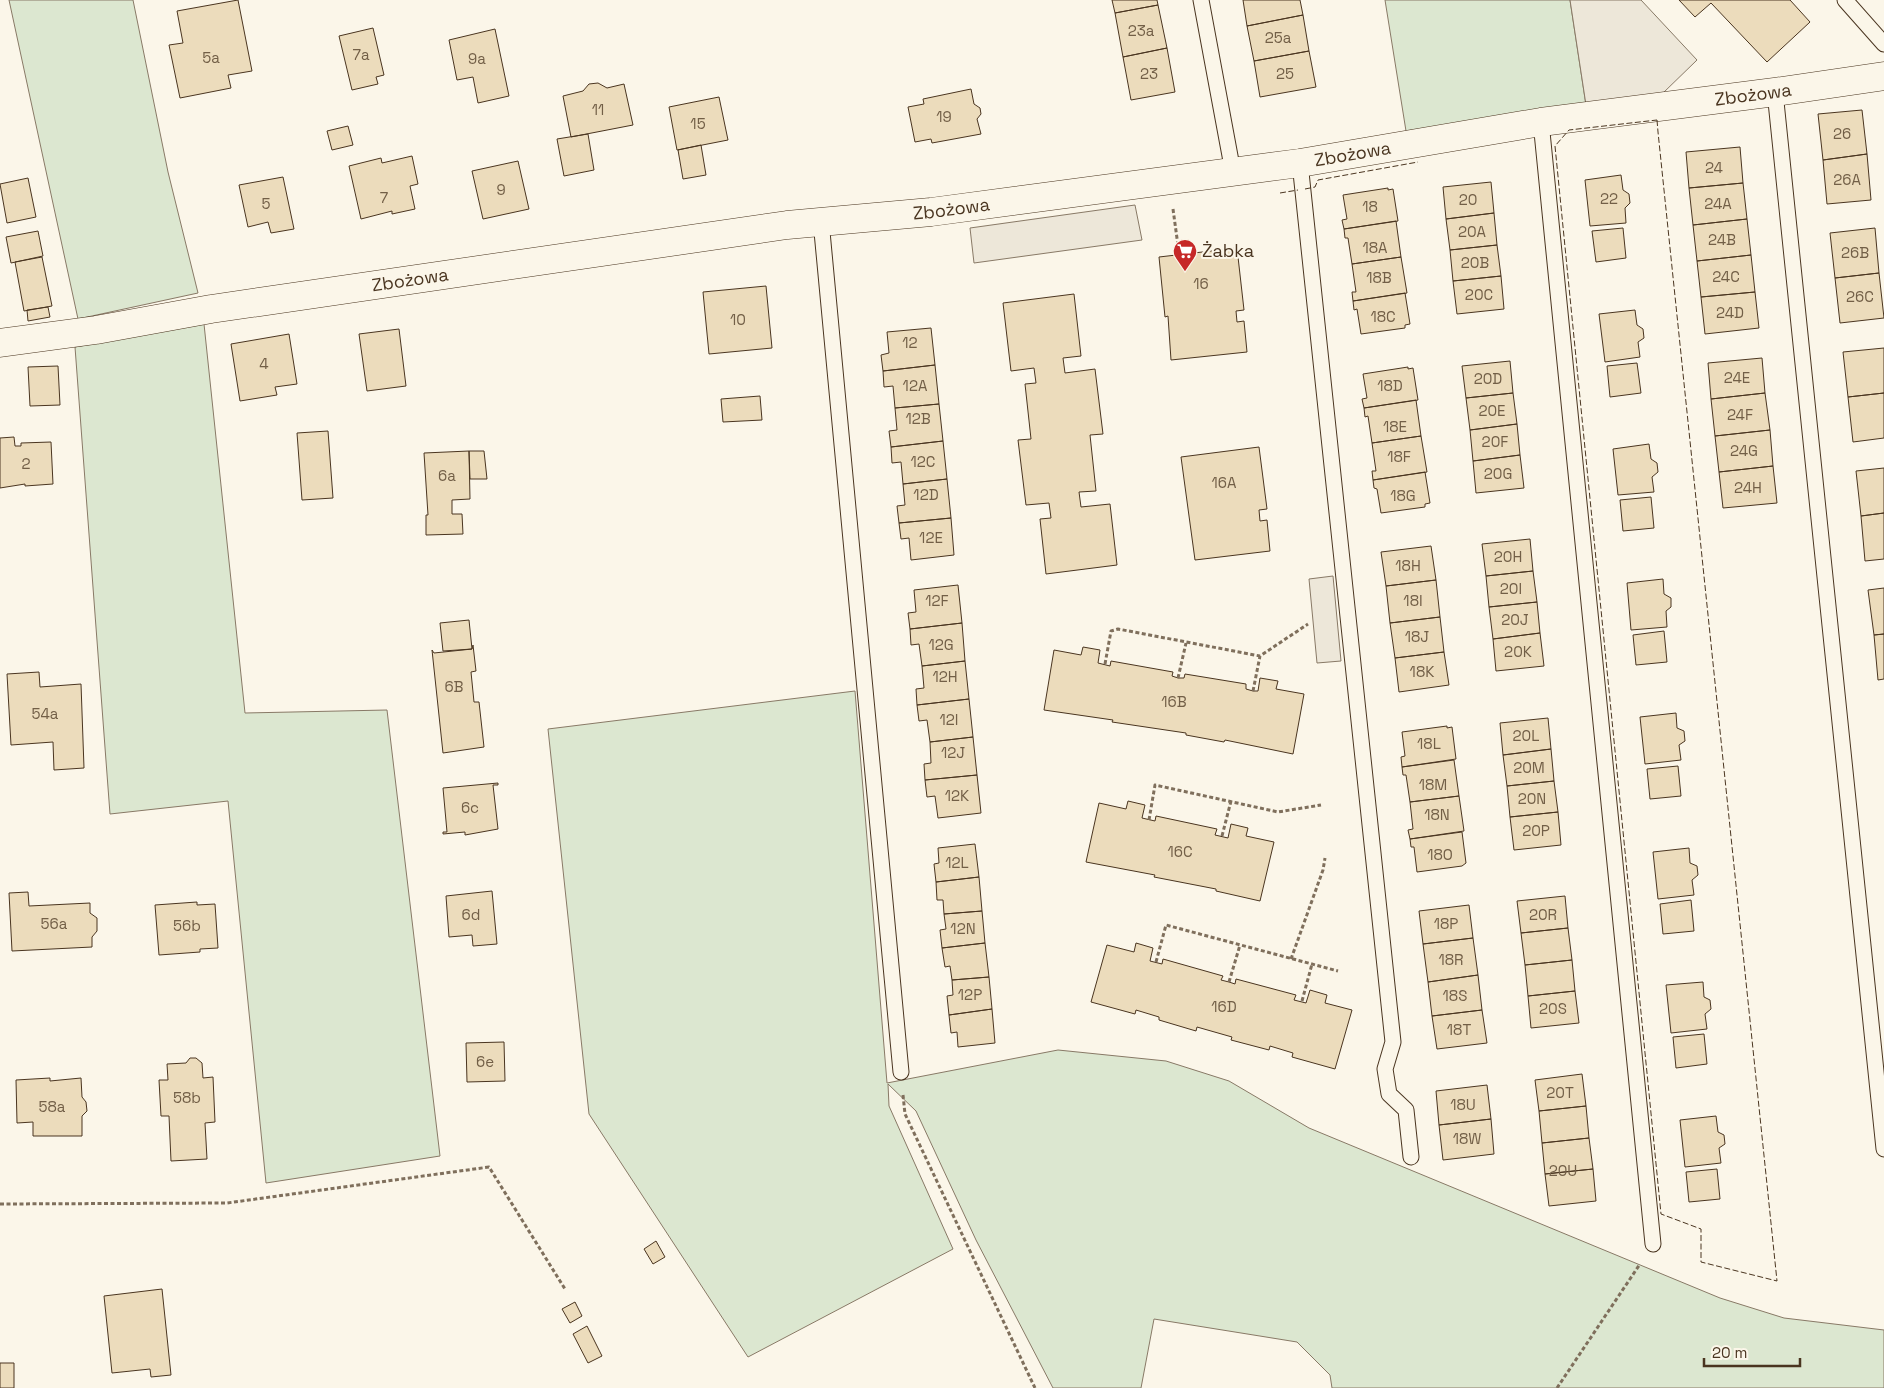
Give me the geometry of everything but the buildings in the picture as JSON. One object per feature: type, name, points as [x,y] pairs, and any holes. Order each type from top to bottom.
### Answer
[{"type":"street","name":"Zbożowa","points":[[0,343],[495,267],[821,221],[931,212],[1300,163],[1541,122],[1884,76]]},
{"type":"lane","points":[[1201,0],[1233,172]]},
{"type":"lane","points":[[1845,0],[1884,44]]},
{"type":"lane","points":[[1775,92],[1884,1149]]},
{"type":"lane","points":[[1541,122],[1653,1244]]},
{"type":"lane","points":[[1300,163],[1393,1042],[1386,1069],[1388,1094],[1406,1110],[1411,1157]]},
{"type":"lane","points":[[821,221],[901,1072]]},
{"type":"path","points":[[1172,201],[1178,253]]},
{"type":"path","points":[[1105,664],[1111,631],[1118,629],[1260,656],[1308,624]]},
{"type":"path","points":[[1178,678],[1186,643]]},
{"type":"path","points":[[1253,691],[1260,656]]},
{"type":"path","points":[[1149,820],[1155,785],[1278,812],[1321,805]]},
{"type":"path","points":[[1222,836],[1231,801]]},
{"type":"path","points":[[1291,959],[1323,870],[1324,858]]},
{"type":"path","points":[[1156,962],[1166,924],[1338,971]]},
{"type":"path","points":[[1229,982],[1240,945]]},
{"type":"path","points":[[1302,1002],[1312,964]]},
{"type":"path","points":[[901,1072],[905,1114],[1035,1388]]},
{"type":"path","points":[[0,1204],[227,1202],[489,1167],[565,1289]]},
{"type":"path","points":[[1556,1388],[1653,1244]]},
{"type":"green space","points":[[9,0],[133,0],[168,172],[198,293],[78,319]]},
{"type":"green space","points":[[1385,0],[1570,0],[1586,105],[1406,131]]},
{"type":"green space","points":[[204,324],[245,713],[387,710],[440,1156],[266,1183],[228,801],[110,814],[75,347]]},
{"type":"green space","points":[[855,691],[887,1083],[1058,1050],[1166,1061],[1229,1081],[1309,1128],[1720,1298],[1784,1318],[1884,1330],[1884,1388],[1332,1388],[1330,1375],[1297,1342],[1154,1319],[1141,1388],[1053,1388],[976,1240],[916,1111],[888,1084],[889,1106],[953,1249],[748,1357],[589,1114],[548,729]]},
{"type":"shaded area","points":[[1570,0],[1641,0],[1697,60],[1662,94],[1586,105]]},
{"type":"shaded area","points":[[1135,205],[1142,240],[974,263],[970,228]]},
{"type":"shaded area","points":[[1333,576],[1341,661],[1317,663],[1309,579]]},
{"type":"fence","points":[[1657,120],[1658,132],[1777,1281],[1701,1262],[1701,1229],[1661,1214],[1555,146],[1569,130],[1657,120]]},
{"type":"fence","points":[[1305,189],[1315,187],[1318,180],[1418,162]]},
{"type":"fence","points":[[1280,193],[1298,190]]},
{"type":"place","name":"Żabka","points":[[1185,272]]}]
